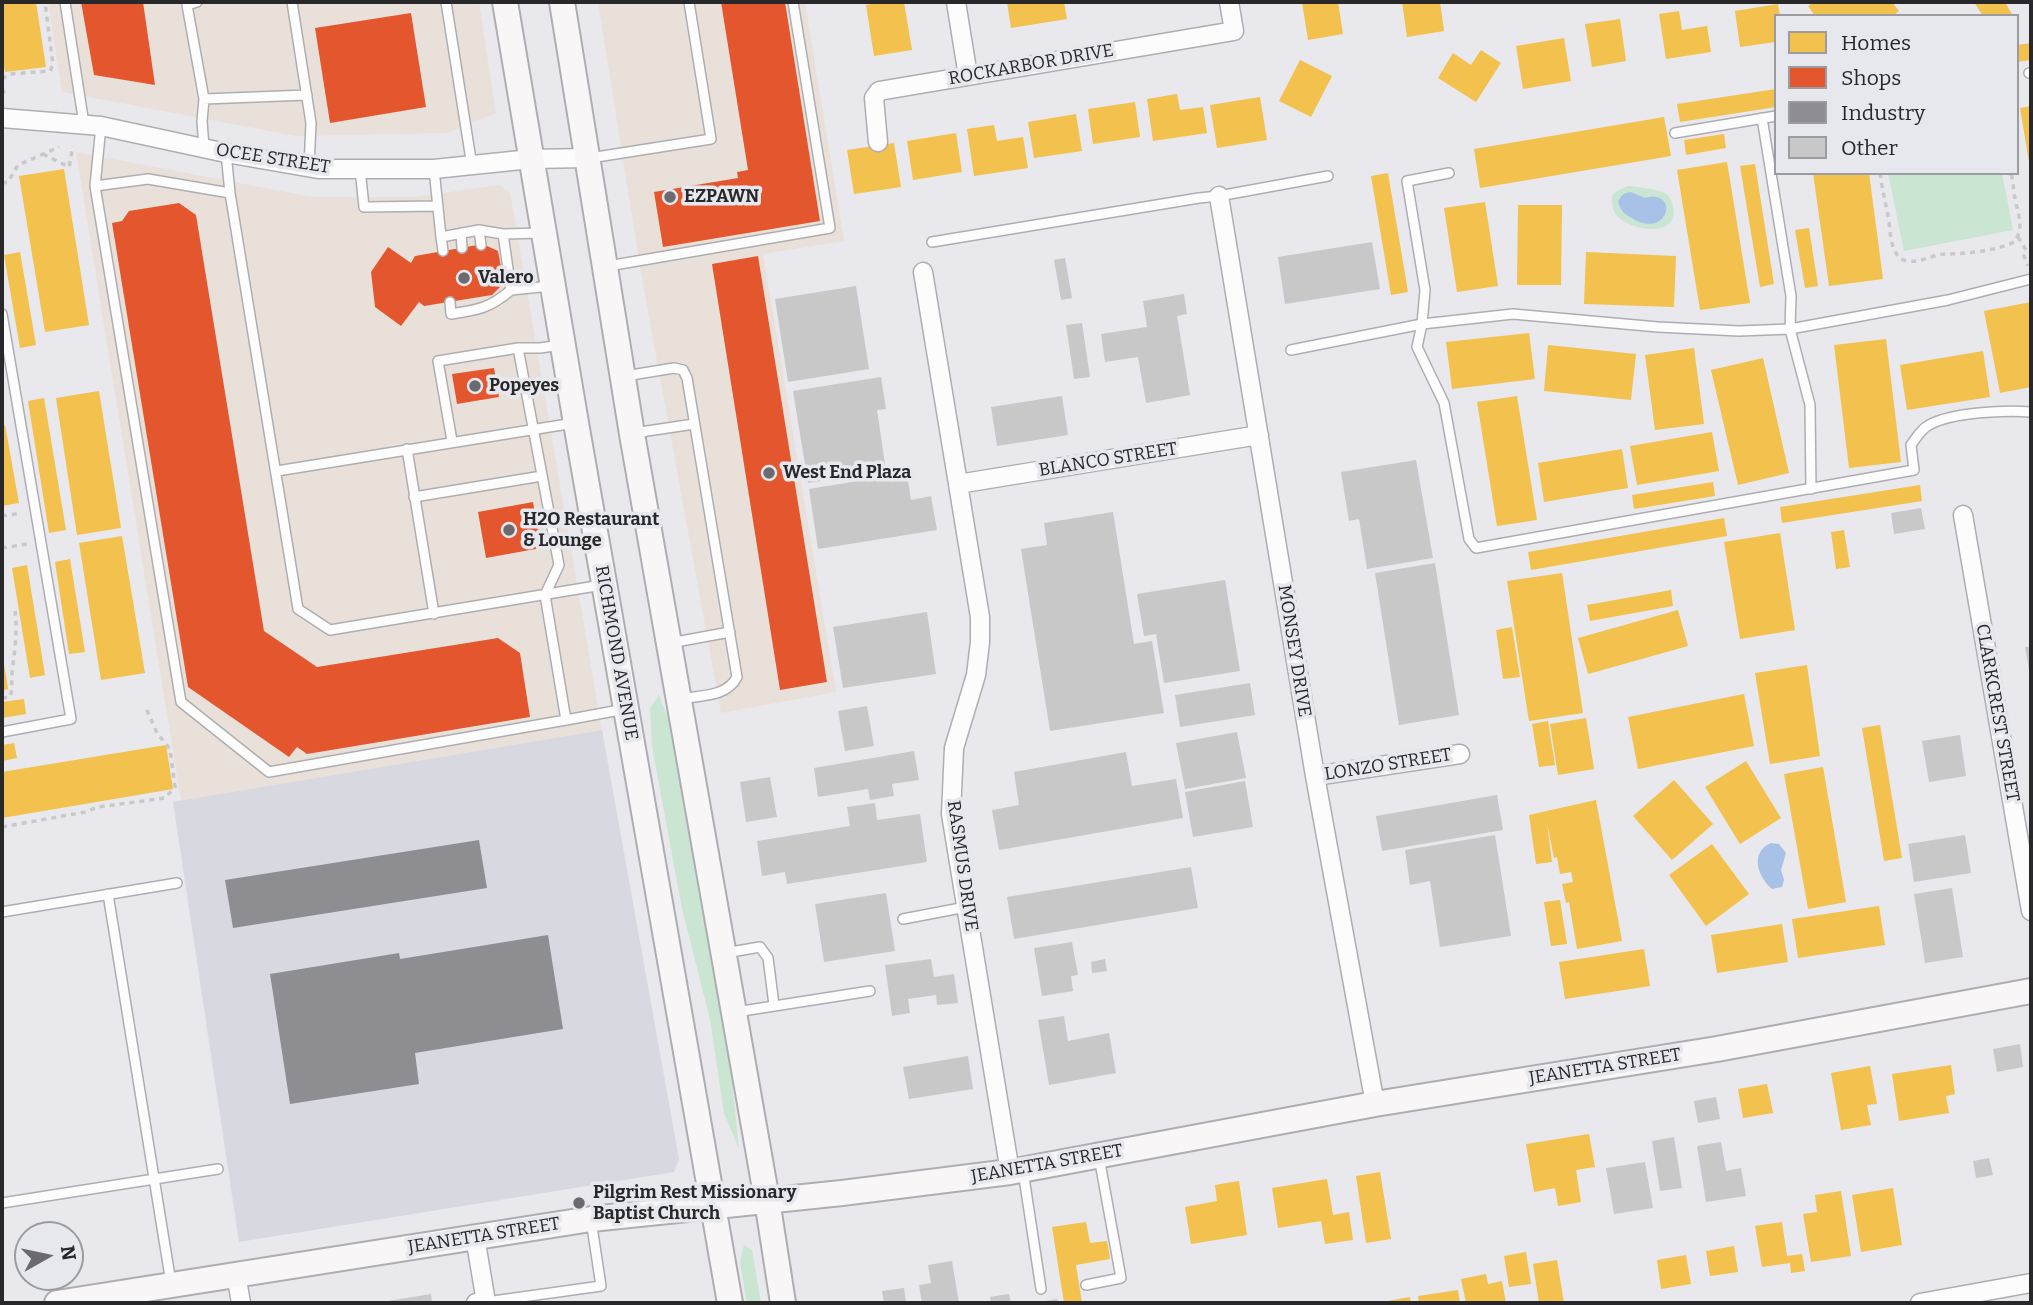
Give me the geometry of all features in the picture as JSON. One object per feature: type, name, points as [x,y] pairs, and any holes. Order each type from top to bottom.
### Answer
[{"type":"main road","name":"RICHMOND AVENUE","points":[[505,2],[562,344],[730,1303]]},
{"type":"main road","points":[[562,2],[632,434],[783,1303]]},
{"type":"main road","name":"JEANETTA STREET","points":[[57,1303],[591,1219],[1016,1171],[1375,1104],[1717,1049],[2031,991]]},
{"type":"street","points":[[956,2],[968,76]]},
{"type":"street","name":"ROCKARBOR DRIVE","points":[[878,142],[874,98],[879,92],[1234,31],[1229,2]]},
{"type":"street","name":"OCEE STREET","points":[[2,118],[92,125],[309,168],[434,169],[531,159],[587,158]]},
{"type":"street","name":"MONSEY DRIVE","points":[[1219,196],[1315,776],[1375,1104]]},
{"type":"street","name":"RASMUS DRIVE","points":[[923,272],[979,617],[980,642],[976,674],[954,748],[951,814],[1016,1171]]},
{"type":"street","name":"BLANCO STREET","points":[[958,484],[1259,435]]},
{"type":"street","name":"CLARKCREST STREET","points":[[1963,515],[2031,911]]},
{"type":"street","name":"LONZO STREET","points":[[1315,776],[1460,754]]},
{"type":"street","points":[[475,1237],[481,1302]]},
{"type":"street","points":[[236,1274],[240,1303]]},
{"type":"street","points":[[1920,1303],[2031,1283]]},
{"type":"lane","points":[[65,2],[92,125],[95,186],[181,702],[269,772],[626,708]]},
{"type":"lane","points":[[197,2],[187,5],[204,99],[204,147]]},
{"type":"lane","points":[[292,2],[311,123],[309,168]]},
{"type":"lane","points":[[446,2],[472,166]]},
{"type":"lane","points":[[587,158],[711,139],[689,2]]},
{"type":"lane","points":[[606,266],[830,228],[793,2]]},
{"type":"lane","points":[[204,99],[307,95]]},
{"type":"lane","points":[[1675,133],[1774,116]]},
{"type":"lane","points":[[1762,118],[1791,296],[1790,329],[1810,405],[1811,489]]},
{"type":"lane","points":[[226,153],[230,193],[298,608],[330,630],[604,584]]},
{"type":"lane","points":[[360,169],[364,207],[438,206]]},
{"type":"lane","points":[[434,169],[443,251]]},
{"type":"lane","points":[[1449,173],[1407,181],[1425,290],[1417,346],[1444,403],[1469,539],[1476,548],[1914,470],[1910,445],[1926,426],[1944,419],[2007,410],[2031,412]]},
{"type":"lane","points":[[932,242],[1328,176]]},
{"type":"lane","points":[[95,186],[148,179],[230,193]]},
{"type":"lane","points":[[441,237],[479,230],[503,234],[543,233]]},
{"type":"lane","points":[[479,230],[481,244]]},
{"type":"lane","points":[[461,233],[463,248]]},
{"type":"lane","points":[[503,234],[511,290]]},
{"type":"lane","points":[[1291,350],[1422,324],[1513,314],[1658,327],[1739,331],[1790,329],[1948,300],[2031,279]]},
{"type":"lane","points":[[450,302],[451,314],[471,311],[491,306],[511,290],[553,286]]},
{"type":"lane","points":[[489,295],[491,306]]},
{"type":"lane","points":[[470,299],[471,311]]},
{"type":"lane","points":[[2,314],[71,719],[2,732]]},
{"type":"lane","points":[[452,441],[438,361],[562,344]]},
{"type":"lane","points":[[518,348],[559,565],[545,595],[566,720]]},
{"type":"lane","points":[[623,377],[674,368],[682,370],[687,378],[737,677],[732,686],[723,692],[679,699]]},
{"type":"lane","points":[[277,471],[531,428],[576,423]]},
{"type":"lane","points":[[632,434],[694,424]]},
{"type":"lane","points":[[407,449],[434,614]]},
{"type":"lane","points":[[414,497],[542,476]]},
{"type":"lane","points":[[669,643],[730,632]]},
{"type":"lane","points":[[2,912],[177,883]]},
{"type":"lane","points":[[108,894],[172,1285]]},
{"type":"lane","points":[[902,919],[966,907]]},
{"type":"lane","points":[[723,954],[760,947],[768,958],[774,1005]]},
{"type":"lane","points":[[734,1012],[870,991]]},
{"type":"lane","points":[[1086,1285],[1121,1278],[1098,1155]]},
{"type":"lane","points":[[2,1203],[219,1168]]},
{"type":"lane","points":[[1016,1171],[1041,1289]]},
{"type":"lane","points":[[481,1302],[601,1286],[591,1219]]},
{"type":"path","points":[[2,79],[10,74],[50,71],[53,65],[46,2]]},
{"type":"path","points":[[2,89],[5,94]]},
{"type":"path","points":[[42,154],[69,167],[73,146]]},
{"type":"path","points":[[2,183],[8,182],[18,164],[59,147]]},
{"type":"path","points":[[1880,175],[1892,244],[1900,258],[1906,261],[1921,261],[1936,255],[1963,254],[2014,242],[2021,224],[2011,175]]},
{"type":"path","points":[[2018,237],[2026,250],[2024,256],[2031,271]]},
{"type":"path","points":[[2,516],[36,511]]},
{"type":"path","points":[[2,548],[41,542]]},
{"type":"path","points":[[2,698],[10,697],[13,688],[18,632],[15,611]]},
{"type":"path","points":[[2,827],[85,812],[98,807],[165,798],[175,787],[170,749],[157,733],[145,706]]},
{"type":"shaded area","points":[[48,2],[479,2],[496,113],[448,133],[296,136],[62,92]]},
{"type":"shaded area","points":[[598,2],[805,2],[844,241],[763,254],[836,692],[721,713],[641,273]]},
{"type":"shaded area","points":[[76,152],[313,197],[415,197],[499,185],[510,192],[602,730],[181,801]]},
{"type":"shaded area","points":[[602,730],[679,1159],[674,1172],[239,1242],[173,802]]},
{"type":"green space","points":[[1888,175],[2002,175],[2013,230],[1904,251]]},
{"type":"green space","points":[[1628,186],[1653,189],[1666,194],[1673,206],[1670,222],[1665,227],[1649,229],[1632,225],[1618,217],[1613,208],[1612,196]]},
{"type":"green space","points":[[659,695],[674,733],[727,1033],[739,1149],[724,1113],[710,1019],[682,909],[652,746],[650,708]]},
{"type":"green space","points":[[744,1245],[752,1250],[761,1303],[747,1303],[740,1262]]},
{"type":"water","points":[[1631,192],[1645,198],[1656,197],[1663,200],[1666,213],[1662,219],[1655,223],[1645,223],[1625,214],[1618,202],[1623,195]]},
{"type":"water","points":[[1771,843],[1779,844],[1786,853],[1781,870],[1784,880],[1782,887],[1772,889],[1763,878],[1758,864],[1760,852]]},
{"type":"building: Homes","points":[[2,2],[36,2],[46,67],[5,72],[2,53]]},
{"type":"building: Homes","points":[[904,2],[912,50],[874,56],[866,5]]},
{"type":"building: Homes","points":[[1007,2],[1064,2],[1067,19],[1011,28]]},
{"type":"building: Homes","points":[[1302,2],[1338,2],[1343,34],[1308,40]]},
{"type":"building: Homes","points":[[1402,2],[1440,2],[1444,31],[1407,37]]},
{"type":"building: Homes","points":[[1814,2],[1892,2],[1899,11],[1895,14],[1814,14],[1808,6]]},
{"type":"building: Homes","points":[[1974,2],[2005,2],[2012,14],[1982,14]]},
{"type":"building: Homes","points":[[1778,4],[1780,14],[1774,14],[1774,42],[1740,47],[1735,11]]},
{"type":"building: Homes","points":[[1679,11],[1682,30],[1707,26],[1711,52],[1666,59],[1659,14]]},
{"type":"building: Homes","points":[[1620,19],[1626,61],[1592,67],[1585,24]]},
{"type":"building: Homes","points":[[1564,38],[1571,81],[1523,89],[1516,46]]},
{"type":"building: Homes","points":[[2031,43],[2031,60],[2019,62],[2019,45]]},
{"type":"building: Homes","points":[[1481,50],[1501,63],[1476,102],[1438,78],[1453,53],[1471,65]]},
{"type":"building: Homes","points":[[1300,60],[1332,76],[1311,117],[1279,101]]},
{"type":"building: Homes","points":[[1774,89],[1774,107],[1680,122],[1677,104]]},
{"type":"building: Homes","points":[[1177,94],[1180,110],[1203,107],[1207,133],[1153,141],[1147,99]]},
{"type":"building: Homes","points":[[1260,97],[1267,140],[1217,148],[1210,105]]},
{"type":"building: Homes","points":[[1135,102],[1140,137],[1093,144],[1088,109]]},
{"type":"building: Homes","points":[[2031,106],[2031,167],[2030,168],[2020,108]]},
{"type":"building: Homes","points":[[1076,114],[1082,151],[1034,158],[1028,122]]},
{"type":"building: Homes","points":[[1664,117],[1671,156],[1480,188],[1474,149]]},
{"type":"building: Homes","points":[[994,125],[997,141],[1023,137],[1028,168],[974,176],[967,129]]},
{"type":"building: Homes","points":[[956,133],[962,172],[913,180],[907,141]]},
{"type":"building: Homes","points":[[1724,134],[1726,148],[1686,155],[1684,140]]},
{"type":"building: Homes","points":[[894,143],[901,187],[854,194],[847,150]]},
{"type":"building: Homes","points":[[1727,162],[1750,303],[1700,310],[1677,170]]},
{"type":"building: Homes","points":[[1755,164],[1774,284],[1760,287],[1740,166]]},
{"type":"building: Homes","points":[[64,169],[89,325],[45,332],[19,176]]},
{"type":"building: Homes","points":[[1388,173],[1408,292],[1391,295],[1371,176]]},
{"type":"building: Homes","points":[[1813,175],[1869,175],[1883,279],[1829,286]]},
{"type":"building: Homes","points":[[1485,202],[1498,286],[1457,292],[1444,208]]},
{"type":"building: Homes","points":[[1518,205],[1562,205],[1561,285],[1517,285]]},
{"type":"building: Homes","points":[[1809,228],[1818,286],[1805,288],[1795,230]]},
{"type":"building: Homes","points":[[20,252],[36,345],[20,348],[4,255]]},
{"type":"building: Homes","points":[[1586,252],[1676,256],[1674,307],[1584,304]]},
{"type":"building: Homes","points":[[2031,302],[2031,387],[2000,393],[1984,311]]},
{"type":"building: Homes","points":[[1529,333],[1535,379],[1452,389],[1446,342]]},
{"type":"building: Homes","points":[[1886,339],[1901,462],[1849,468],[1834,345]]},
{"type":"building: Homes","points":[[1548,345],[1636,354],[1631,400],[1544,391]]},
{"type":"building: Homes","points":[[1694,348],[1704,424],[1655,430],[1645,355]]},
{"type":"building: Homes","points":[[1983,351],[1990,397],[1907,410],[1900,365]]},
{"type":"building: Homes","points":[[1763,358],[1789,473],[1738,485],[1711,370]]},
{"type":"building: Homes","points":[[99,391],[121,528],[77,535],[56,398]]},
{"type":"building: Homes","points":[[1517,396],[1537,520],[1497,526],[1477,402]]},
{"type":"building: Homes","points":[[44,398],[66,530],[49,533],[28,401]]},
{"type":"building: Homes","points":[[5,425],[19,503],[2,506],[2,426]]},
{"type":"building: Homes","points":[[1712,432],[1719,471],[1637,485],[1630,446]]},
{"type":"building: Homes","points":[[1622,449],[1628,488],[1544,502],[1538,463]]},
{"type":"building: Homes","points":[[1713,482],[1715,496],[1634,509],[1632,495]]},
{"type":"building: Homes","points":[[1920,485],[1922,501],[1782,523],[1780,507]]},
{"type":"building: Homes","points":[[1724,518],[1727,536],[1531,570],[1528,552]]},
{"type":"building: Homes","points":[[1844,530],[1850,567],[1836,569],[1831,532]]},
{"type":"building: Homes","points":[[1780,533],[1795,630],[1740,639],[1724,542]]},
{"type":"building: Homes","points":[[122,536],[145,673],[101,680],[79,543]]},
{"type":"building: Homes","points":[[70,559],[85,652],[69,654],[55,562]]},
{"type":"building: Homes","points":[[27,565],[45,675],[30,678],[12,568]]},
{"type":"building: Homes","points":[[1562,573],[1583,713],[1529,721],[1507,581]]},
{"type":"building: Homes","points":[[1671,590],[1673,606],[1590,621],[1587,605]]},
{"type":"building: Homes","points":[[1678,610],[1688,646],[1588,674],[1578,638]]},
{"type":"building: Homes","points":[[1512,627],[1520,677],[1503,679],[1496,630]]},
{"type":"building: Homes","points":[[2,658],[8,689],[2,691]]},
{"type":"building: Homes","points":[[1807,665],[1820,756],[1770,764],[1755,673]]},
{"type":"building: Homes","points":[[1744,694],[1754,746],[1638,769],[1628,717]]},
{"type":"building: Homes","points":[[24,699],[26,714],[2,718],[2,702]]},
{"type":"building: Homes","points":[[1586,718],[1594,769],[1558,775],[1550,724]]},
{"type":"building: Homes","points":[[1548,721],[1555,765],[1539,767],[1532,724]]},
{"type":"building: Homes","points":[[1880,725],[1902,858],[1884,861],[1862,728]]},
{"type":"building: Homes","points":[[14,743],[17,758],[2,761],[2,745]]},
{"type":"building: Homes","points":[[166,745],[173,789],[2,818],[2,772]]},
{"type":"building: Homes","points":[[1746,761],[1781,818],[1740,844],[1705,787]]},
{"type":"building: Homes","points":[[1823,767],[1846,902],[1808,909],[1784,774]]},
{"type":"building: Homes","points":[[1674,780],[1713,824],[1672,860],[1633,816]]},
{"type":"building: Homes","points":[[1596,800],[1622,941],[1577,949],[1569,902],[1566,903],[1562,884],[1573,882],[1571,872],[1560,874],[1547,823],[1552,862],[1536,864],[1529,815]]},
{"type":"building: Homes","points":[[1712,844],[1749,894],[1706,926],[1669,875]]},
{"type":"building: Homes","points":[[1560,900],[1567,944],[1551,946],[1544,902]]},
{"type":"building: Homes","points":[[1879,906],[1885,945],[1798,958],[1792,919]]},
{"type":"building: Homes","points":[[1782,924],[1788,962],[1717,973],[1711,935]]},
{"type":"building: Homes","points":[[1644,949],[1650,986],[1565,999],[1559,962]]},
{"type":"building: Homes","points":[[1951,1065],[1955,1094],[1946,1096],[1949,1113],[1899,1121],[1892,1074]]},
{"type":"building: Homes","points":[[1870,1066],[1877,1104],[1867,1105],[1871,1125],[1841,1130],[1831,1073]]},
{"type":"building: Homes","points":[[1767,1084],[1773,1113],[1743,1118],[1738,1089]]},
{"type":"building: Homes","points":[[1589,1134],[1595,1167],[1576,1170],[1581,1202],[1558,1206],[1555,1188],[1534,1192],[1526,1144]]},
{"type":"building: Homes","points":[[1380,1172],[1391,1239],[1366,1243],[1356,1176]]},
{"type":"building: Homes","points":[[1327,1179],[1333,1215],[1349,1212],[1353,1240],[1325,1244],[1321,1221],[1278,1228],[1272,1188]]},
{"type":"building: Homes","points":[[1239,1181],[1247,1235],[1191,1244],[1185,1207],[1217,1201],[1215,1185]]},
{"type":"building: Homes","points":[[1893,1188],[1902,1245],[1861,1252],[1852,1195]]},
{"type":"building: Homes","points":[[1841,1191],[1851,1256],[1811,1262],[1803,1214],[1817,1212],[1815,1195]]},
{"type":"building: Homes","points":[[1086,1222],[1090,1243],[1107,1241],[1110,1259],[1076,1265],[1082,1303],[1064,1303],[1052,1227]]},
{"type":"building: Homes","points":[[1782,1222],[1787,1256],[1802,1254],[1805,1271],[1791,1273],[1790,1263],[1762,1267],[1755,1226]]},
{"type":"building: Homes","points":[[1734,1246],[1738,1272],[1710,1276],[1706,1251]]},
{"type":"building: Homes","points":[[1526,1252],[1531,1284],[1509,1287],[1504,1256]]},
{"type":"building: Homes","points":[[1686,1255],[1691,1284],[1661,1289],[1657,1260]]},
{"type":"building: Homes","points":[[1557,1260],[1564,1303],[1539,1303],[1533,1264]]},
{"type":"building: Homes","points":[[1486,1274],[1488,1284],[1502,1281],[1506,1303],[1466,1303],[1461,1279]]},
{"type":"building: Homes","points":[[1458,1290],[1460,1303],[1419,1303],[1418,1296]]},
{"type":"building: Homes","points":[[1410,1297],[1411,1303],[1382,1302]]},
{"type":"building: Shops","points":[[81,2],[143,2],[155,85],[94,75]]},
{"type":"building: Shops","points":[[721,2],[785,2],[820,221],[663,247],[654,192],[738,178],[737,172],[748,170]]},
{"type":"building: Shops","points":[[411,13],[426,107],[330,123],[315,28]]},
{"type":"building: Shops","points":[[179,203],[196,215],[264,631],[317,667],[498,638],[520,653],[530,717],[307,754],[297,747],[289,757],[188,687],[112,223],[122,221],[129,211]]},
{"type":"building: Shops","points":[[483,244],[498,251],[504,283],[492,295],[424,306],[419,302],[401,326],[375,307],[371,272],[388,247],[411,263],[415,256]]},
{"type":"building: Shops","name":"West End Plaza","points":[[758,256],[827,682],[780,690],[712,264]]},
{"type":"building: Shops","name":"Popeyes","points":[[494,368],[499,397],[457,404],[452,374]]},
{"type":"building: Shops","name":"H2O Restaurant & Lounge","points":[[533,502],[541,548],[486,558],[478,512]]},
{"type":"building: Industry","points":[[479,840],[487,888],[233,928],[225,880]]},
{"type":"building: Industry","points":[[548,935],[563,1029],[415,1053],[419,1084],[290,1104],[270,974],[399,953],[400,959]]},
{"type":"building: Other","points":[[1372,242],[1380,289],[1285,304],[1278,257]]},
{"type":"building: Other","points":[[1065,258],[1072,298],[1061,300],[1054,260]]},
{"type":"building: Other","points":[[856,286],[869,369],[788,382],[775,299]]},
{"type":"building: Other","points":[[1184,294],[1187,314],[1177,316],[1190,395],[1146,403],[1138,357],[1105,362],[1101,334],[1147,327],[1143,301]]},
{"type":"building: Other","points":[[1082,323],[1090,377],[1074,379],[1066,325]]},
{"type":"building: Other","points":[[881,377],[886,409],[877,410],[886,471],[808,483],[793,391]]},
{"type":"building: Other","points":[[1062,396],[1068,435],[997,446],[991,407]]},
{"type":"building: Other","points":[[1416,460],[1433,558],[1367,569],[1359,519],[1349,521],[1341,472]]},
{"type":"building: Other","points":[[907,473],[911,500],[931,496],[937,530],[818,549],[809,489]]},
{"type":"building: Other","points":[[1921,508],[1925,529],[1894,534],[1891,513]]},
{"type":"building: Other","points":[[1113,512],[1134,644],[1152,641],[1164,713],[1050,731],[1021,549],[1047,545],[1044,523]]},
{"type":"building: Other","points":[[1435,563],[1459,715],[1399,725],[1375,573]]},
{"type":"building: Other","points":[[1225,580],[1240,671],[1164,683],[1156,634],[1144,636],[1137,594]]},
{"type":"building: Other","points":[[927,612],[936,674],[843,688],[833,627]]},
{"type":"building: Other","points":[[2025,647],[2031,647],[2031,676],[2030,676]]},
{"type":"building: Other","points":[[1250,683],[1255,715],[1180,727],[1175,695]]},
{"type":"building: Other","points":[[867,706],[874,746],[845,751],[838,711]]},
{"type":"building: Other","points":[[1237,732],[1246,778],[1185,789],[1176,743]]},
{"type":"building: Other","points":[[1960,735],[1966,776],[1929,782],[1922,741]]},
{"type":"building: Other","points":[[914,751],[919,780],[892,784],[894,796],[870,800],[868,789],[818,797],[814,768]]},
{"type":"building: Other","points":[[1126,752],[1132,786],[1176,779],[1183,818],[999,850],[992,810],[1019,805],[1014,772]]},
{"type":"building: Other","points":[[770,777],[777,817],[746,822],[740,782]]},
{"type":"building: Other","points":[[1245,781],[1253,827],[1193,837],[1185,792]]},
{"type":"building: Other","points":[[1497,795],[1503,830],[1382,851],[1376,816]]},
{"type":"building: Other","points":[[875,803],[877,820],[920,814],[927,862],[787,884],[785,872],[762,876],[757,841],[850,826],[847,807]]},
{"type":"building: Other","points":[[1495,835],[1511,936],[1440,947],[1430,881],[1410,885],[1405,850]]},
{"type":"building: Other","points":[[1965,835],[1971,873],[1914,882],[1908,844]]},
{"type":"building: Other","points":[[1191,867],[1198,908],[1014,939],[1007,897]]},
{"type":"building: Other","points":[[1952,888],[1963,957],[1925,963],[1914,894]]},
{"type":"building: Other","points":[[886,893],[895,951],[824,962],[815,904]]},
{"type":"building: Other","points":[[1072,942],[1078,975],[1071,976],[1073,991],[1042,996],[1034,948]]},
{"type":"building: Other","points":[[931,959],[934,977],[954,974],[958,1003],[937,1005],[936,995],[908,999],[910,1013],[892,1016],[885,965]]},
{"type":"building: Other","points":[[1105,959],[1107,971],[1092,973],[1091,962]]},
{"type":"building: Other","points":[[1064,1016],[1068,1041],[1109,1033],[1116,1073],[1049,1085],[1038,1020]]},
{"type":"building: Other","points":[[2020,1044],[2023,1067],[1997,1072],[1993,1049]]},
{"type":"building: Other","points":[[968,1056],[973,1089],[909,1099],[903,1067]]},
{"type":"building: Other","points":[[1716,1097],[1720,1119],[1698,1123],[1694,1101]]},
{"type":"building: Other","points":[[1674,1137],[1682,1188],[1660,1191],[1652,1141]]},
{"type":"building: Other","points":[[1721,1142],[1726,1171],[1741,1168],[1746,1196],[1706,1202],[1697,1146]]},
{"type":"building: Other","points":[[1989,1158],[1993,1175],[1976,1178],[1973,1161]]},
{"type":"building: Other","points":[[1645,1162],[1653,1208],[1614,1214],[1606,1168]]},
{"type":"building: Other","points":[[952,1261],[959,1303],[922,1303],[919,1285],[931,1283],[928,1265]]},
{"type":"building: Other","points":[[904,1288],[906,1303],[884,1303],[882,1291]]},
{"type":"building: Other","points":[[431,1294],[432,1303],[382,1303],[382,1302]]},
{"type":"building: Other","points":[[1009,1294],[1011,1303],[991,1303],[990,1297]]},
{"type":"building: Other","points":[[1057,1299],[1058,1303],[1039,1303],[1039,1302]]},
{"type":"place","name":"EZPAWN","points":[[670,197]]},
{"type":"place","name":"Valero","points":[[464,278]]},
{"type":"place","name":"Popeyes","points":[[475,386]]},
{"type":"place","name":"West End Plaza","points":[[769,473]]},
{"type":"place","name":"H2O Restaurant & Lounge","points":[[509,530]]},
{"type":"place","name":"Pilgrim Rest Missionary Baptist Church","points":[[579,1203]]}]
